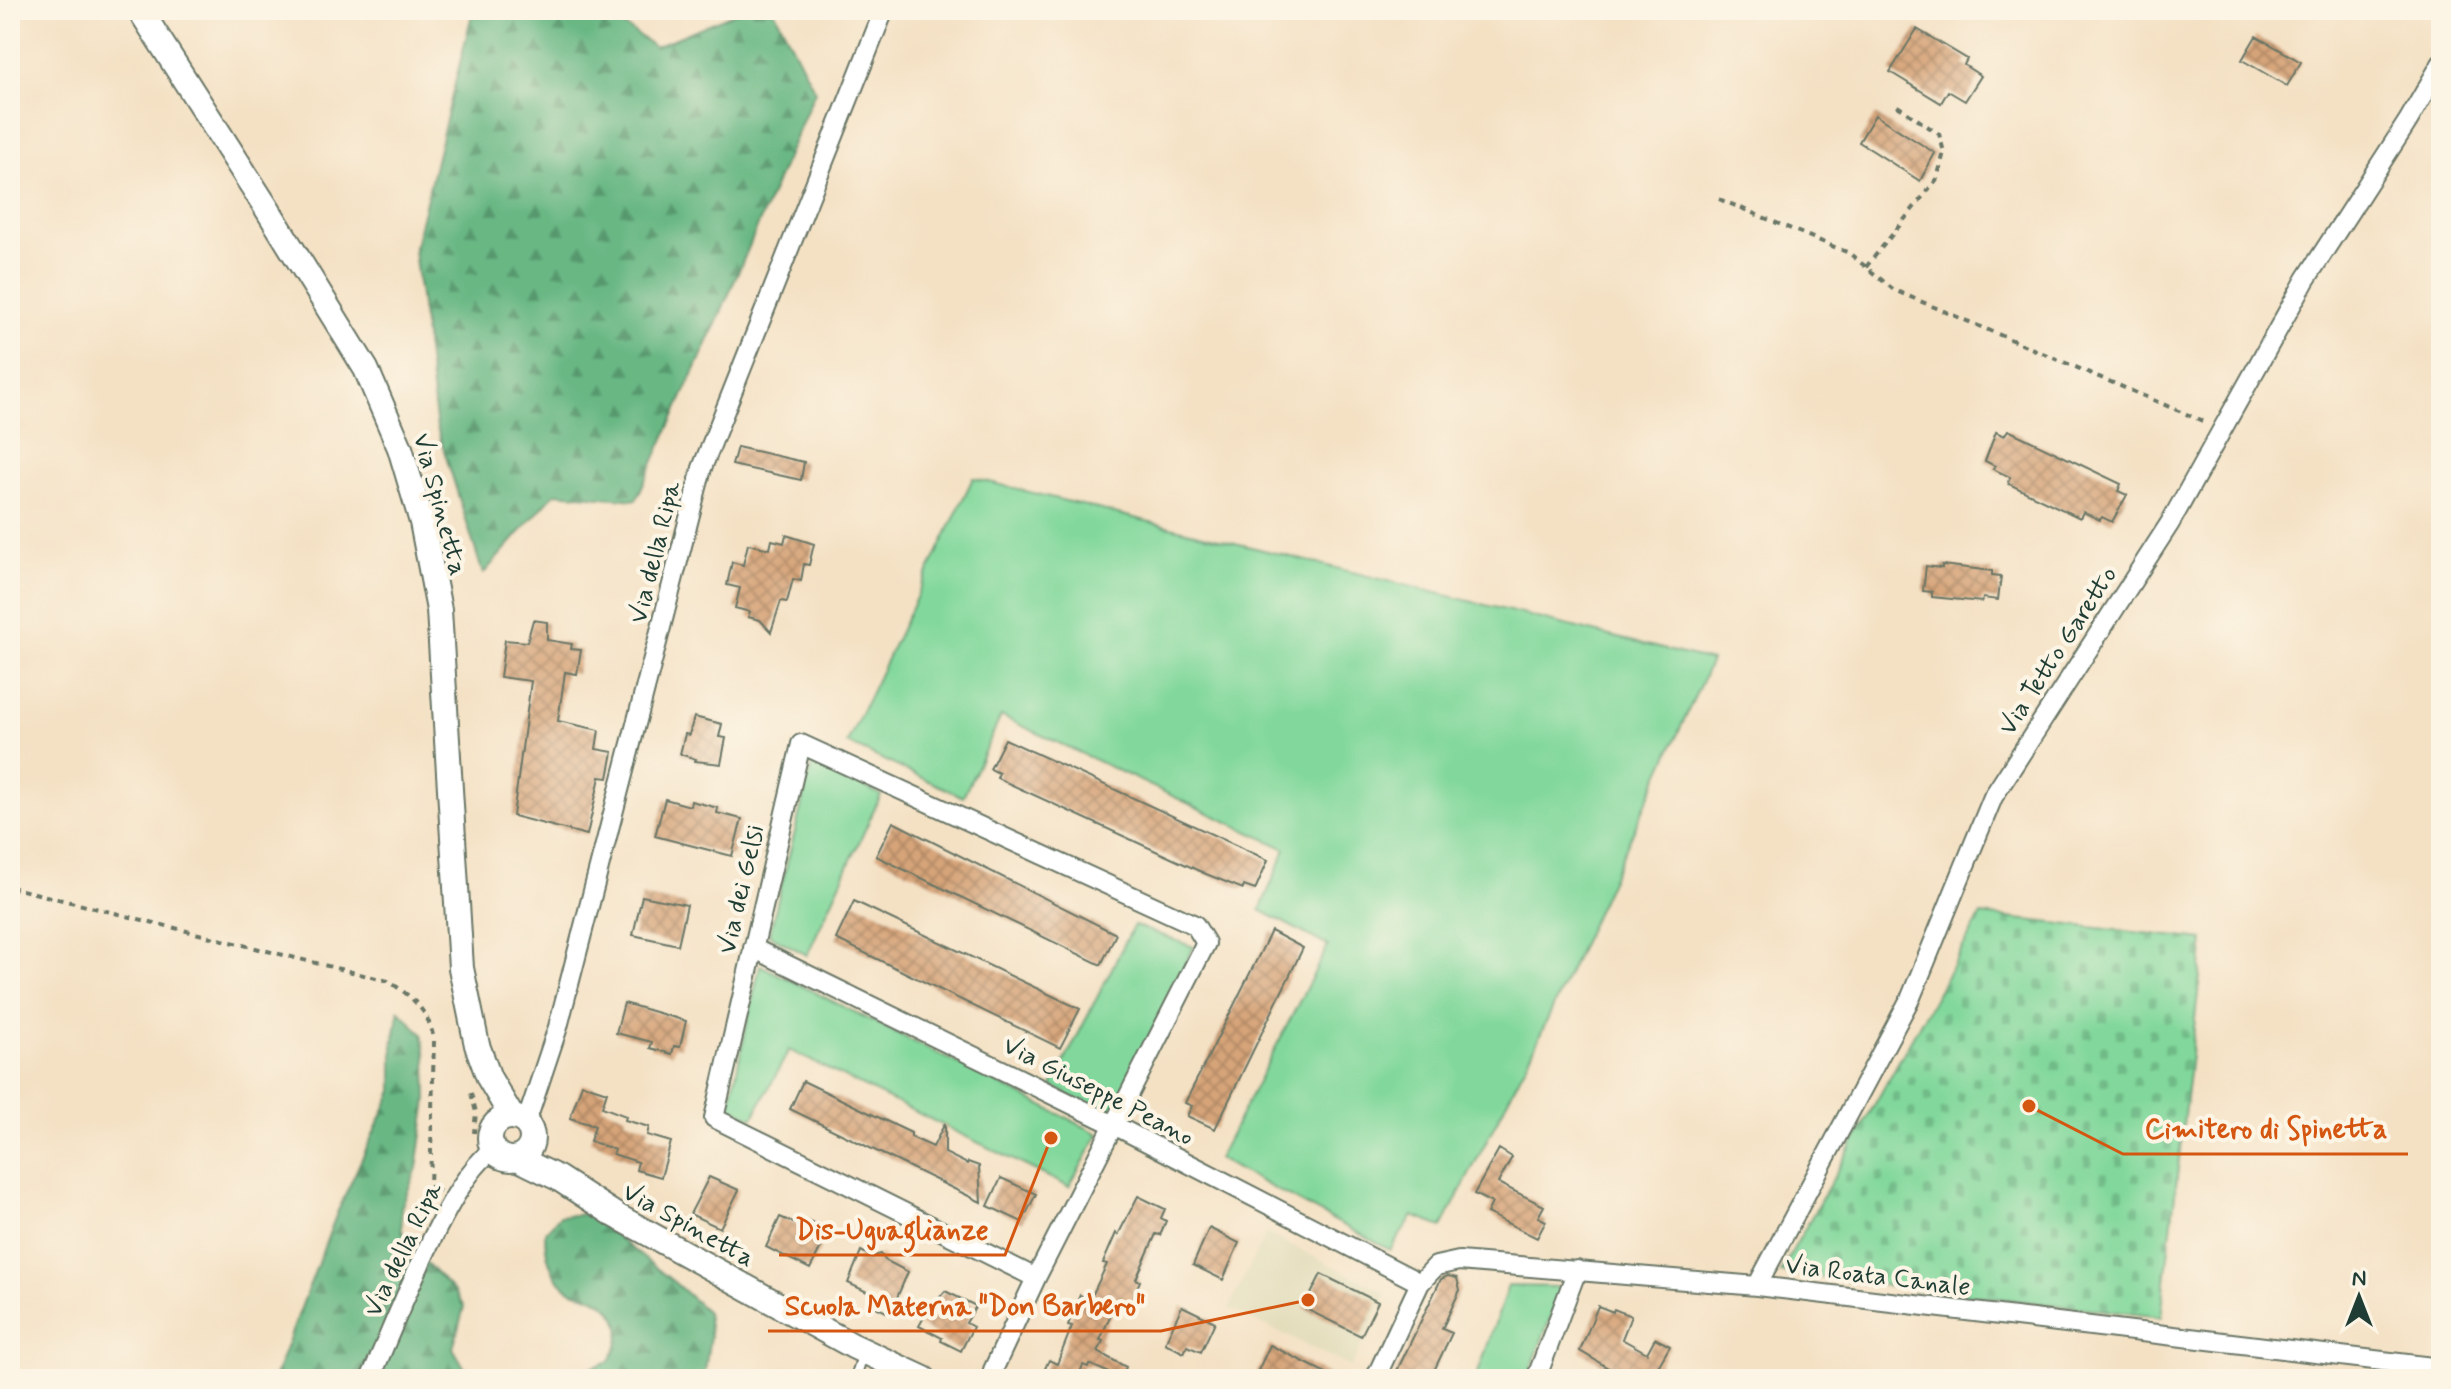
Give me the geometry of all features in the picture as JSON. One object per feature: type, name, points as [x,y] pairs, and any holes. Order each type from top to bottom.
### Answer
[{"type":"main road","name":"Via Spinetta","points":[[140,10],[366,369],[400,448],[422,522],[439,610],[461,968],[479,1082],[516,1133],[558,1178],[615,1215],[864,1351],[924,1379]]},
{"type":"main road","points":[[494,1150],[509,1159],[516,1133]]},
{"type":"street","name":"Via della Ripa","points":[[516,1133],[558,1027],[702,468],[884,10]]},
{"type":"street","name":"Via Tetto Garetto","points":[[1757,1286],[1911,997],[1993,797],[2170,523],[2306,279],[2441,64]]},
{"type":"street","name":"Via dei Gelsi","points":[[1036,1278],[714,1118],[801,744],[1195,925],[1206,943],[1114,1125]]},
{"type":"street","name":"Via Giuseppe Peano","points":[[753,948],[1114,1125],[1420,1283]]},
{"type":"street","points":[[993,1370],[1114,1125]]},
{"type":"street","name":"Via della Ripa","points":[[370,1379],[453,1196],[480,1159],[494,1150]]},
{"type":"street","name":"Via Roata Canale","points":[[1420,1283],[1436,1266],[1459,1261],[1577,1270],[1757,1286],[2441,1368]]},
{"type":"street","points":[[1536,1379],[1577,1270]]},
{"type":"street","points":[[1375,1379],[1420,1283]]},
{"type":"lane","points":[[855,1379],[864,1351]]},
{"type":"path","points":[[1866,267],[1937,179],[1944,152],[1939,134],[1893,103]]},
{"type":"path","points":[[1719,199],[1849,253],[1894,290],[2222,430]]},
{"type":"path","points":[[10,887],[388,981],[405,992],[432,1025],[430,1187],[453,1196]]},
{"type":"path","points":[[474,1133],[479,1082]]},
{"type":"shaded area","points":[[1266,1233],[1387,1293],[1351,1367],[1229,1308]]},
{"type":"green space","points":[[473,10],[602,10],[655,47],[742,10],[774,10],[815,91],[720,315],[636,500],[555,493],[483,574],[437,428],[414,250]]},
{"type":"green space","points":[[973,478],[1711,661],[1533,1051],[1442,1227],[1413,1216],[1390,1250],[1218,1159],[1328,946],[1260,910],[1286,849],[1001,716],[963,797],[847,743]]},
{"type":"green space","points":[[813,760],[881,795],[807,955],[769,935]]},
{"type":"green space","points":[[1981,915],[2204,940],[2161,1317],[1780,1273]]},
{"type":"green space","points":[[1134,925],[1194,947],[1109,1117],[1052,1086]]},
{"type":"green space","points":[[760,965],[1099,1134],[1069,1187],[789,1050],[753,1118],[729,1107]]},
{"type":"green space","points":[[399,1010],[422,1034],[427,1100],[417,1168],[401,1208],[402,1231],[414,1251],[452,1289],[464,1307],[453,1348],[471,1379],[274,1379],[337,1213],[393,1091],[393,1045]]},
{"type":"green space","points":[[588,1214],[707,1312],[710,1335],[704,1379],[561,1379],[610,1361],[619,1341],[620,1331],[615,1315],[601,1302],[567,1288],[552,1270],[547,1255],[545,1232],[560,1216]]},
{"type":"green space","points":[[1508,1286],[1562,1287],[1527,1379],[1476,1379]]},
{"type":"building","points":[[1917,29],[1967,59],[1964,65],[1981,76],[1965,101],[1948,91],[1941,103],[1890,72]]},
{"type":"building","points":[[2256,36],[2301,62],[2287,86],[2242,60]]},
{"type":"building","points":[[1875,115],[1935,153],[1920,181],[1859,142]]},
{"type":"building","points":[[2008,430],[2121,484],[2118,491],[2127,495],[2112,522],[2083,512],[2080,518],[2009,484],[2010,477],[1993,469],[1995,466],[1985,461],[1996,432],[2004,436]]},
{"type":"building","points":[[737,447],[804,462],[801,480],[732,465]]},
{"type":"building","points":[[786,535],[814,544],[809,565],[804,564],[801,581],[793,579],[787,602],[781,601],[771,632],[760,620],[748,617],[750,612],[735,608],[740,588],[727,585],[732,562],[743,565],[748,544],[770,549],[772,540],[784,543]]},
{"type":"building","points":[[1942,565],[1992,571],[1992,575],[2001,576],[1998,600],[1983,598],[1982,602],[1932,597],[1932,592],[1923,591],[1926,566],[1942,568]]},
{"type":"building","points":[[533,620],[547,622],[547,640],[572,644],[571,649],[581,650],[577,674],[565,672],[558,721],[599,730],[596,749],[613,752],[608,778],[600,777],[587,835],[513,816],[531,681],[500,677],[505,640],[527,642]]},
{"type":"building","points":[[694,717],[722,724],[719,737],[726,738],[721,764],[695,761],[680,754],[685,734],[689,735]]},
{"type":"building","points":[[1005,739],[1268,860],[1255,890],[1244,886],[1243,889],[1206,874],[997,778],[999,773],[990,769]]},
{"type":"building","points":[[665,799],[690,806],[691,801],[718,808],[717,813],[742,819],[732,856],[655,836]]},
{"type":"building","points":[[893,822],[1116,934],[1101,965],[876,856]]},
{"type":"building","points":[[642,896],[687,905],[678,945],[633,935]]},
{"type":"building","points":[[854,901],[1080,1009],[1060,1048],[836,939]]},
{"type":"building","points":[[1271,931],[1303,948],[1215,1129],[1187,1116],[1192,1106],[1185,1103]]},
{"type":"building","points":[[624,1003],[686,1021],[680,1047],[674,1046],[672,1054],[650,1048],[652,1042],[616,1033]]},
{"type":"building","points":[[803,1081],[911,1133],[911,1137],[933,1147],[945,1123],[945,1153],[967,1164],[979,1166],[981,1202],[790,1109]]},
{"type":"building","points":[[582,1084],[607,1092],[602,1107],[626,1116],[625,1120],[649,1127],[647,1135],[671,1142],[661,1177],[636,1170],[638,1162],[613,1154],[615,1150],[590,1141],[595,1126],[570,1118]]},
{"type":"building","points":[[1499,1149],[1512,1157],[1498,1183],[1544,1206],[1538,1217],[1546,1221],[1537,1238],[1487,1213],[1492,1203],[1474,1194]]},
{"type":"building","points":[[709,1177],[739,1190],[720,1228],[690,1214]]},
{"type":"building","points":[[1001,1178],[1036,1194],[1022,1222],[988,1206]]},
{"type":"building","points":[[1138,1196],[1165,1209],[1161,1218],[1166,1221],[1160,1235],[1156,1234],[1136,1279],[1140,1281],[1130,1304],[1124,1302],[1122,1306],[1116,1302],[1100,1340],[1103,1341],[1098,1352],[1126,1367],[1121,1378],[1089,1364],[1088,1367],[1083,1365],[1079,1375],[1086,1379],[1040,1379],[1049,1360],[1057,1364],[1080,1295],[1090,1300],[1107,1264],[1103,1263],[1116,1233],[1118,1235]]},
{"type":"building","points":[[780,1217],[796,1224],[800,1217],[829,1231],[810,1269],[766,1247]]},
{"type":"building","points":[[1209,1228],[1239,1243],[1223,1280],[1193,1265]]},
{"type":"building","points":[[861,1251],[872,1257],[881,1254],[885,1260],[908,1272],[890,1314],[876,1307],[880,1298],[848,1283]]},
{"type":"building","points":[[1321,1274],[1378,1302],[1361,1336],[1304,1308]]},
{"type":"building","points":[[1448,1276],[1457,1278],[1460,1290],[1442,1329],[1452,1333],[1430,1379],[1393,1379],[1441,1279]]},
{"type":"building","points":[[945,1291],[976,1306],[966,1323],[973,1327],[961,1351],[919,1326],[932,1303]]},
{"type":"building","points":[[1182,1306],[1215,1322],[1201,1352],[1187,1346],[1184,1353],[1165,1343]]},
{"type":"building","points":[[1598,1306],[1631,1316],[1622,1339],[1647,1353],[1655,1338],[1670,1346],[1651,1379],[1627,1379],[1580,1351]]},
{"type":"building","points":[[1270,1345],[1338,1379],[1254,1379]]},
{"type":"place","name":"Cimitero di Spinetta","points":[[2029,1106]]},
{"type":"place","name":"Dis-Uguaglianze","points":[[1051,1138]]},
{"type":"place","name":"Scuola Materna \"Don Barbero\"","points":[[1308,1300]]}]
